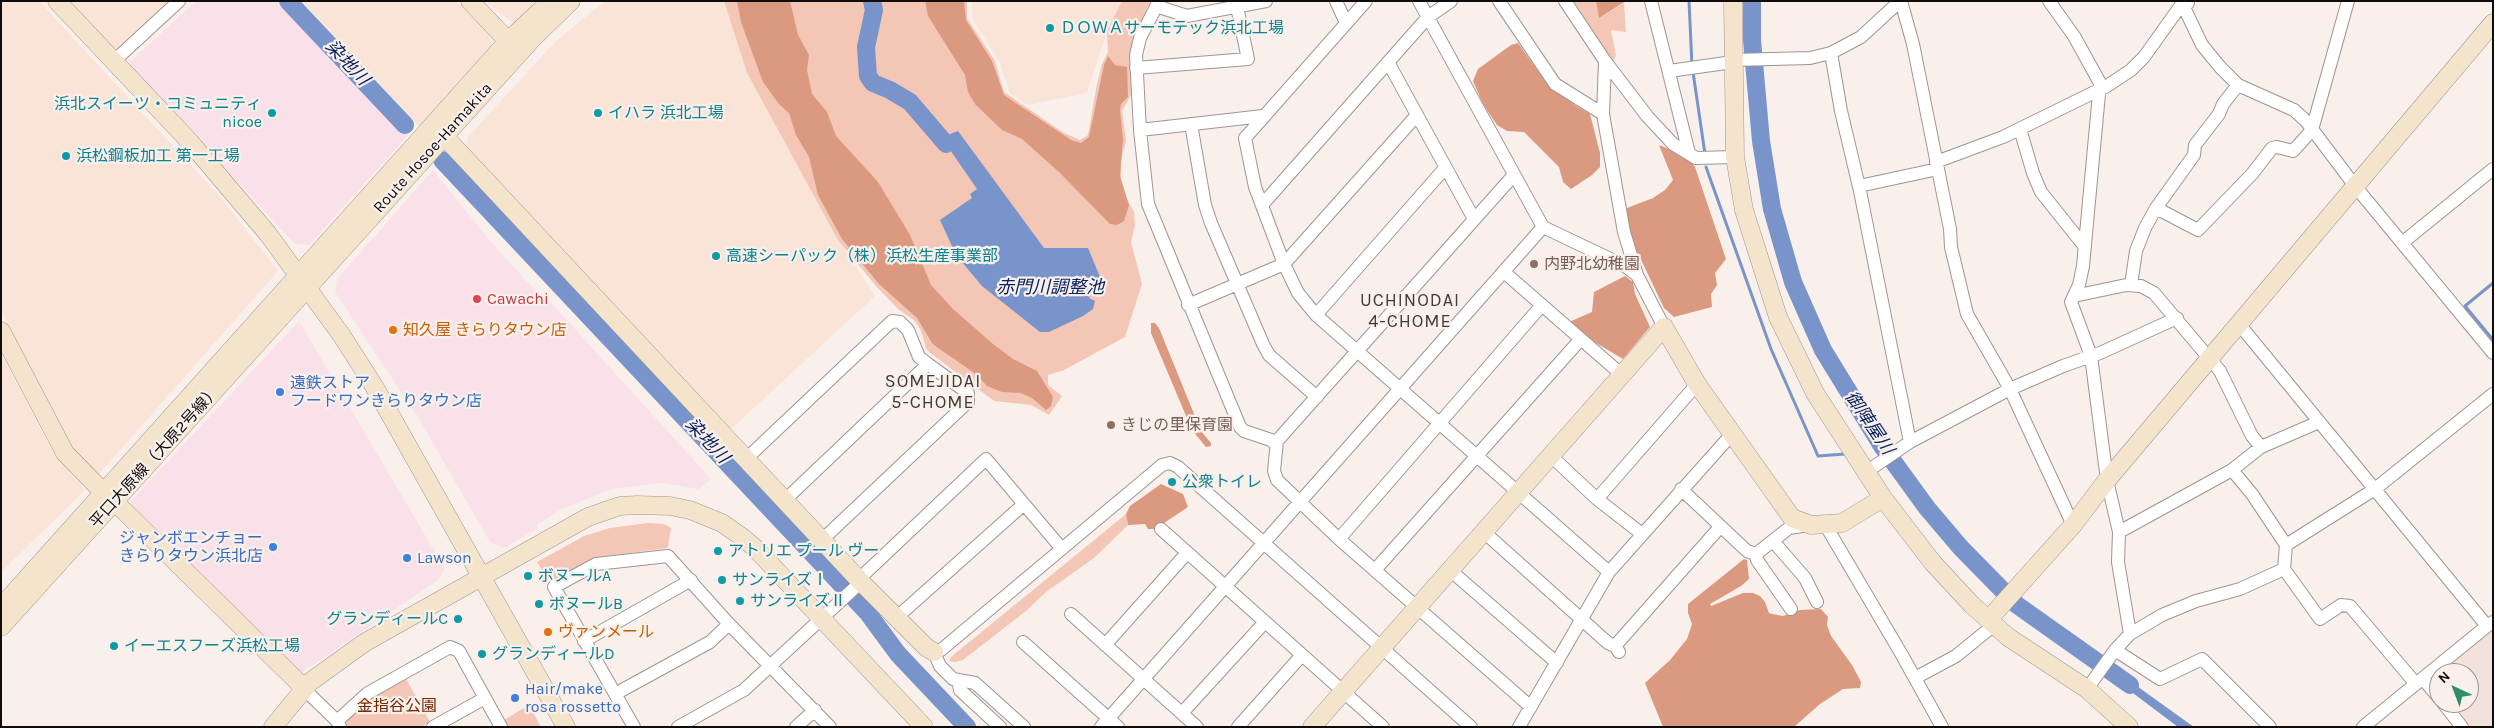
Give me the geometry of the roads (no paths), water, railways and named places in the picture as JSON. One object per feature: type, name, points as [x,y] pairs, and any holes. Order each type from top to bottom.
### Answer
[{"type":"street","points":[[57,1],[195,148],[304,281],[374,386],[566,727]]},
{"type":"street","points":[[114,62],[179,1]]},
{"type":"street","points":[[470,1],[508,41]]},
{"type":"street","name":"Route Hosoe-Hamakita","points":[[430,143],[508,41],[551,1]]},
{"type":"street","name":"Route Hosoe-Hamakita","points":[[304,281],[430,143],[571,1]]},
{"type":"street","points":[[1266,1],[1187,16],[1158,4],[1137,45],[1136,68],[1140,130],[1148,204],[1188,305],[1240,427],[1244,431],[1270,441],[1285,433],[1513,176]]},
{"type":"street","points":[[1336,1],[1346,23]]},
{"type":"street","points":[[1245,138],[1366,1]]},
{"type":"street","points":[[1419,1],[1513,176],[1543,227],[1625,266],[1637,275]]},
{"type":"street","points":[[1262,205],[1428,17],[1451,1]]},
{"type":"street","points":[[1499,1],[1555,84],[1603,114]]},
{"type":"street","points":[[1565,1],[1605,61],[1648,116],[1673,144],[1696,158],[1735,157]]},
{"type":"street","points":[[1651,1],[1688,153]]},
{"type":"street","points":[[1733,1],[1735,157],[1744,210],[1778,317],[1815,393],[1870,469],[1883,498],[1933,563],[2038,658],[2089,686],[2129,727]]},
{"type":"street","points":[[1669,71],[1735,61],[1810,58],[1831,53],[1861,37],[1901,1],[1913,44],[1960,292],[1967,314],[2010,389],[2073,525]]},
{"type":"street","points":[[2156,208],[2198,230],[2246,180],[2272,148],[2277,147],[2293,151],[2312,130],[2348,1]]},
{"type":"street","points":[[2051,2],[2074,36],[2100,83],[2085,248],[2078,285],[2071,302],[2091,356],[2107,480],[2119,532],[2118,562],[2130,634]]},
{"type":"street","points":[[1859,186],[1937,165],[2020,129],[2107,86],[2138,64],[2157,42],[2179,8],[2185,3],[2206,50],[2238,85],[2294,110],[2493,354]]},
{"type":"street","points":[[1136,68],[1248,60],[1237,7]]},
{"type":"street","points":[[1915,678],[1956,656],[1980,638],[2020,584],[2073,525],[2107,480],[2208,359],[2493,23]]},
{"type":"street","points":[[1831,53],[1841,111],[1859,186],[1906,444]]},
{"type":"street","points":[[1605,61],[1603,114],[1624,232],[1637,275],[1697,384],[1788,515],[1797,521],[1819,525],[1915,678],[1942,727]]},
{"type":"street","points":[[1388,62],[1474,219]]},
{"type":"street","points":[[2131,284],[2136,251],[2145,228],[2156,208],[2194,155],[2195,145],[2238,85]]},
{"type":"street","points":[[1188,305],[1284,264],[1417,115]]},
{"type":"street","points":[[1140,130],[1263,116]]},
{"type":"street","points":[[1243,118],[1255,187],[1284,264],[1298,293],[1316,314],[1400,390],[1609,572]]},
{"type":"street","points":[[1191,124],[1205,204],[1236,285],[1269,354],[1317,397]]},
{"type":"street","points":[[2020,129],[2033,173],[2041,192],[2085,248]]},
{"type":"street","points":[[430,143],[747,458],[823,539],[858,582],[926,648],[934,652],[940,666],[953,679],[975,683],[1024,727]]},
{"type":"street","points":[[1316,314],[1445,168]]},
{"type":"street","points":[[2402,243],[2493,169]]},
{"type":"street","points":[[1022,642],[1109,724],[1144,678],[1543,227]]},
{"type":"street","points":[[1504,272],[1621,374]]},
{"type":"street","name":"平口大原線（大原2号線）","points":[[1,627],[109,497],[304,281]]},
{"type":"street","points":[[2074,296],[2131,284],[2148,288],[2177,318],[2208,359],[2220,371],[2252,436],[2261,447]]},
{"type":"street","points":[[1339,539],[1542,306]]},
{"type":"street","points":[[1870,469],[1906,444],[2010,389],[2177,318]]},
{"type":"street","points":[[747,458],[892,321],[900,322],[908,330],[919,357],[968,393],[968,402],[823,539]]},
{"type":"street","points":[[2239,324],[2319,422],[2490,624],[2363,727]]},
{"type":"street","points":[[1312,727],[1664,327]]},
{"type":"street","points":[[1,331],[65,453],[309,686],[339,724],[368,692],[450,647],[459,651],[501,727]]},
{"type":"street","points":[[1375,570],[1580,340]]},
{"type":"street","points":[[786,499],[928,364]]},
{"type":"street","points":[[1597,499],[1697,384]]},
{"type":"street","points":[[2286,545],[2375,488],[2493,394]]},
{"type":"street","points":[[2119,532],[2232,470],[2261,447],[2319,422]]},
{"type":"street","points":[[1519,727],[1583,620],[1609,572],[1732,434]]},
{"type":"street","points":[[1270,441],[1275,476],[1300,502],[1339,539],[1418,606],[1531,707]]},
{"type":"street","points":[[1551,456],[1597,499],[1642,534]]},
{"type":"street","points":[[678,727],[741,692],[838,603],[986,459],[1062,549]]},
{"type":"street","points":[[934,652],[941,650],[1162,465],[1170,463],[1178,467],[1471,727]]},
{"type":"street","points":[[2232,470],[2252,494],[2286,545],[2284,569],[2320,618],[2341,605],[2350,606],[2429,689]]},
{"type":"street","points":[[1682,489],[1747,551],[1756,554]]},
{"type":"street","name":"平口大原線（大原2号線）","points":[[1,607],[109,497]]},
{"type":"street","points":[[1756,554],[1793,527],[1849,520],[1883,498]]},
{"type":"street","points":[[896,618],[1024,504]]},
{"type":"street","points":[[273,727],[309,686],[364,643],[480,576],[596,513],[620,506],[670,506],[708,516],[742,537],[755,548],[924,727]]},
{"type":"street","points":[[1484,532],[1608,644],[1617,649],[1720,527]]},
{"type":"street","points":[[1161,529],[1383,727]]},
{"type":"street","points":[[1773,541],[1805,578],[1817,602]]},
{"type":"street","points":[[1105,645],[1187,553]]},
{"type":"street","points":[[1756,554],[1757,560],[1791,609]]},
{"type":"street","points":[[634,727],[554,587],[596,564],[668,556],[730,624],[830,727]]},
{"type":"street","points":[[2089,686],[2130,634],[2162,615],[2196,601],[2240,589],[2284,569]]},
{"type":"street","points":[[1450,570],[1558,663]]},
{"type":"street","points":[[584,641],[691,580]]},
{"type":"street","points":[[1071,614],[1197,727]]},
{"type":"street","points":[[1182,714],[1264,622]]},
{"type":"street","points":[[615,694],[710,642],[730,624]]},
{"type":"street","points":[[2115,651],[2160,679],[2202,658],[2270,727]]},
{"type":"street","points":[[1238,727],[1302,655]]},
{"type":"street","points":[[958,680],[960,690],[1000,727]]},
{"type":"street","points":[[433,727],[485,698]]},
{"type":"street","points":[[796,727],[814,710]]},
{"type":"street","points":[[2451,713],[2462,727]]},
{"type":"water","name":"赤門川調整池","points":[[958,131],[1044,248],[1088,248],[1103,284],[1100,291],[1092,289],[1089,298],[1095,301],[1093,309],[1083,316],[1049,332],[1040,332],[982,286],[956,255],[940,220],[972,198],[970,194],[977,189],[946,144],[950,134]]},
{"type":"water","points":[[2112,668],[2194,727],[2178,727],[2109,675]]},
{"type":"waterway","name":"染地川","points":[[288,1],[405,125]]},
{"type":"waterway","points":[[872,1],[874,10],[866,47],[868,76],[873,83],[890,90],[910,102],[946,144]]},
{"type":"waterway","points":[[1689,1],[1692,66]]},
{"type":"waterway","name":"御陣屋川","points":[[1752,1],[1752,40],[1761,141],[1772,209],[1793,282],[1823,350],[1882,446],[1927,508],[1961,548],[2017,605],[2130,685]]},
{"type":"waterway","points":[[1693,72],[1705,154]]},
{"type":"waterway","name":"染地川","points":[[442,160],[867,612],[898,654],[967,727]]},
{"type":"waterway","points":[[1706,167],[1771,349],[1818,456],[1845,454]]},
{"type":"waterway","points":[[2493,283],[2465,306],[2493,340]]},
{"type":"place","name":"ＤＯＷＡサーモテック浜北工場","points":[[1050,28]]},
{"type":"place","name":"浜北スイーツ・コミュニティ nicoe","points":[[272,113]]},
{"type":"place","name":"イハラ 浜北工場","points":[[598,113]]},
{"type":"place","name":"浜松鋼板加工 第一工場","points":[[66,156]]},
{"type":"place","name":"高速シーパック（株）浜松生産事業部","points":[[716,256]]},
{"type":"place","name":"内野北幼稚園","points":[[1534,264]]},
{"type":"place","name":"Cawachi","points":[[477,299]]},
{"type":"place","name":"知久屋 きらりタウン店","points":[[393,330]]},
{"type":"place","name":"遠鉄ストア フードワンきらりタウン店","points":[[280,392]]},
{"type":"place","name":"きじの里保育園","points":[[1111,425]]},
{"type":"place","name":"公衆トイレ","points":[[1172,482]]},
{"type":"place","name":"ジャンボエンチョー きらりタウン浜北店","points":[[273,547]]},
{"type":"place","name":"アトリエ プール ヴー","points":[[718,551]]},
{"type":"place","name":"Lawson","points":[[407,558]]},
{"type":"place","name":"ボヌールA","points":[[528,576]]},
{"type":"place","name":"サンライズⅠ","points":[[722,580]]},
{"type":"place","name":"サンライズⅡ","points":[[740,601]]},
{"type":"place","name":"ボヌールB","points":[[539,604]]},
{"type":"place","name":"グランディールC","points":[[458,619]]},
{"type":"place","name":"ヴァンメール","points":[[548,632]]},
{"type":"place","name":"イーエスフーズ浜松工場","points":[[114,646]]},
{"type":"place","name":"グランディールD","points":[[482,654]]},
{"type":"place","name":"Hair/make rosa rossetto","points":[[515,698]]},
{"type":"district","name":"UCHINODAI 4-CHOME","points":[[1410,311]]},
{"type":"district","name":"SOMEJIDAI 5-CHOME","points":[[933,392]]},
{"type":"park label","name":"金指谷公園","points":[[397,706]]}]
